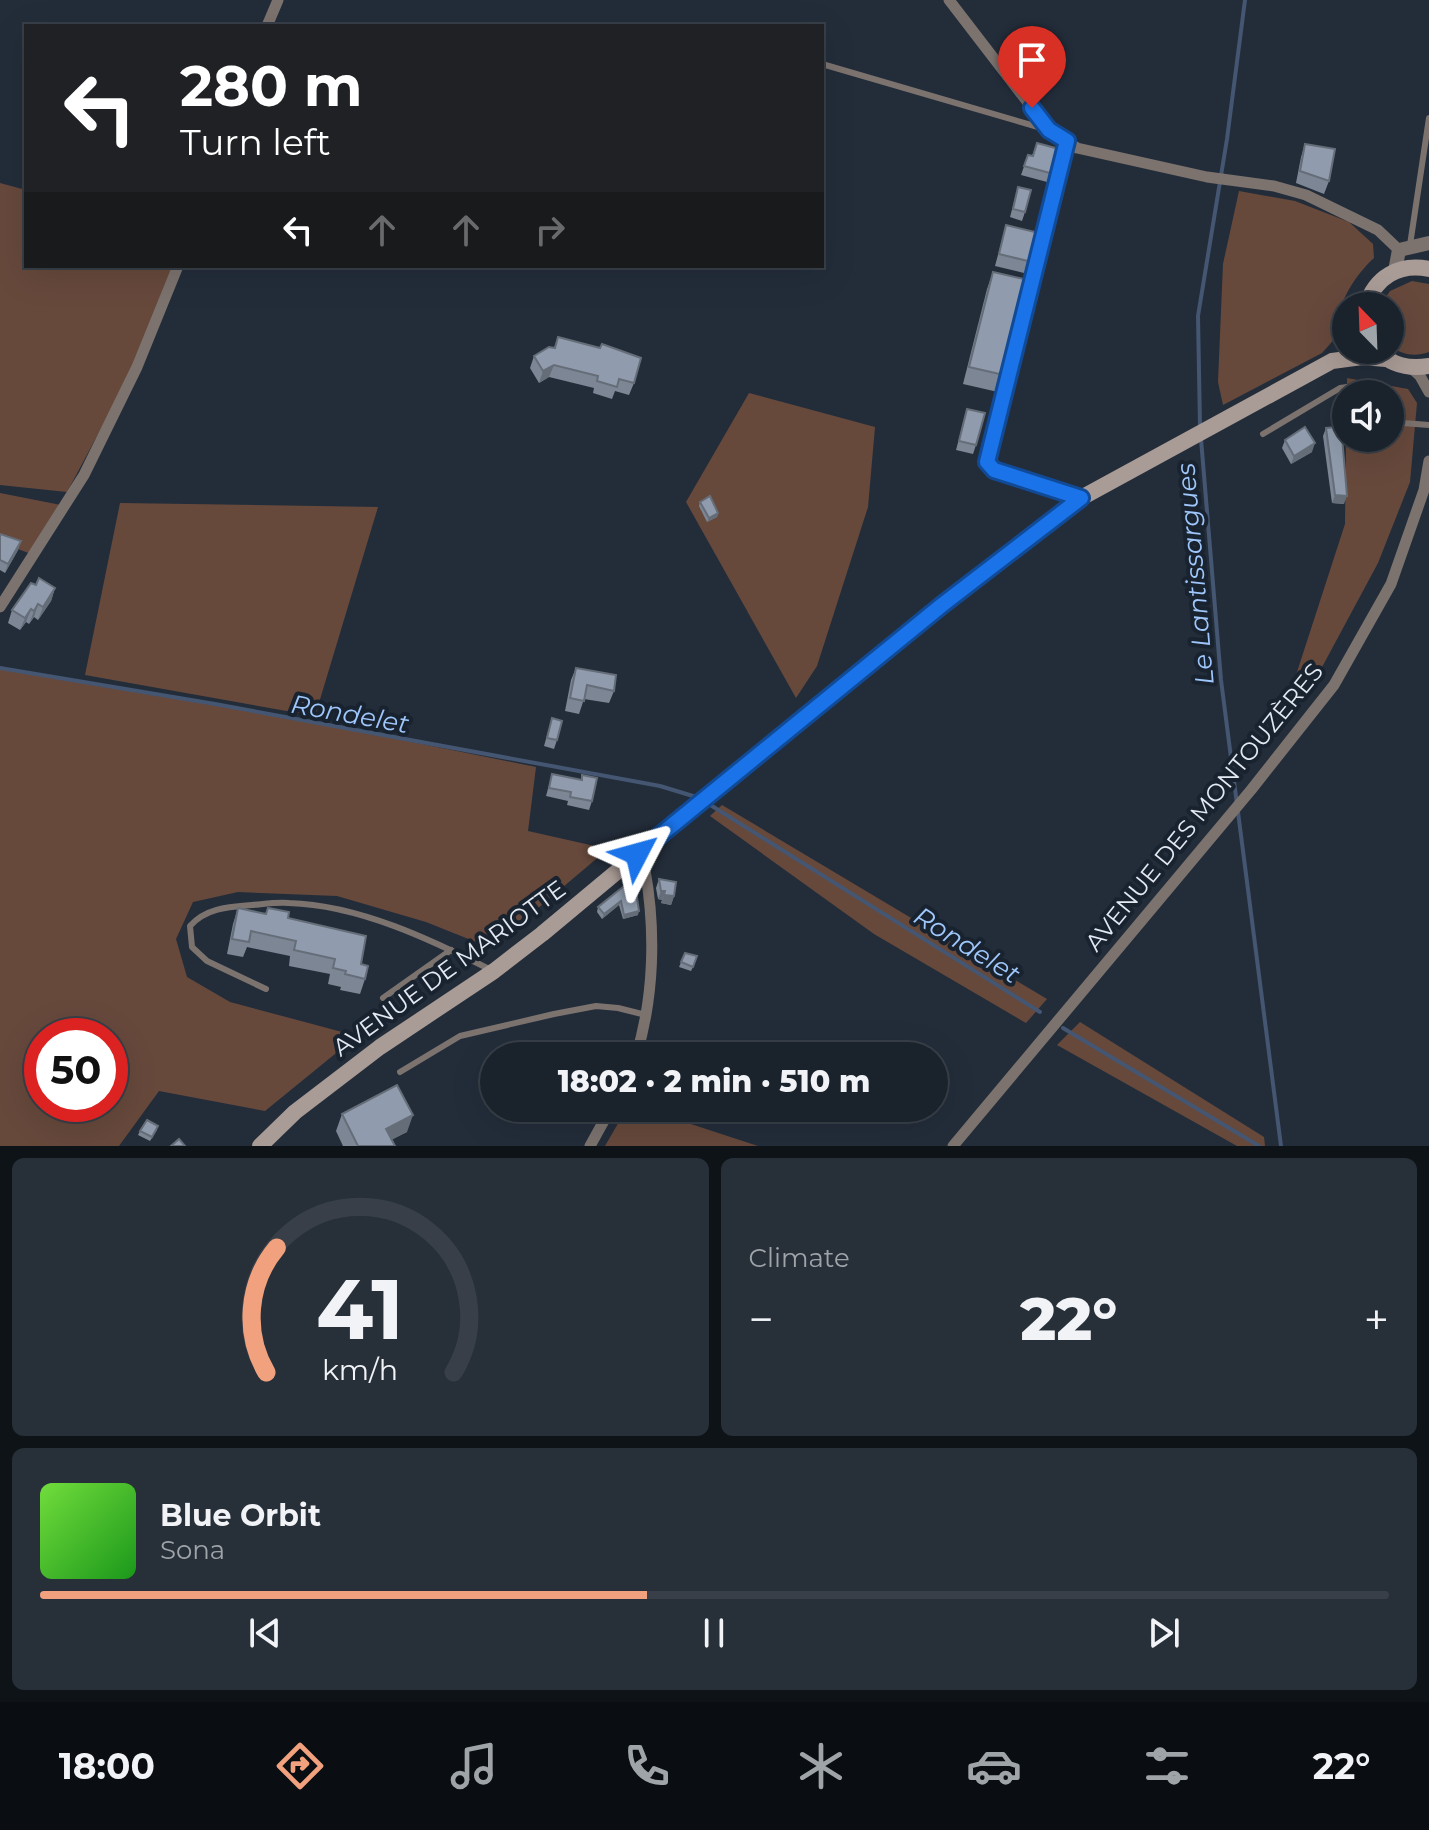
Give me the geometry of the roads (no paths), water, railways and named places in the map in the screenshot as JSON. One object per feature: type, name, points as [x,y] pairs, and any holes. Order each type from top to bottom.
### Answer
[{"type":"main road","points":[[1372,292],[1395,271],[1417,267],[1429,269]]},
{"type":"main road","name":"AVENUE DE MARIOTTE","points":[[260,1146],[295,1112],[380,1047],[494,971],[834,692],[1081,498],[1332,361]]},
{"type":"main road","name":"AVENUE DE MARIOTTE","points":[[1402,364],[1411,368]]},
{"type":"main road","points":[[1411,368],[1429,366]]},
{"type":"street","points":[[268,24],[278,0]]},
{"type":"street","points":[[949,0],[1049,130],[1077,148],[1207,177],[1274,186],[1306,195],[1378,230],[1404,248],[1429,243]]},
{"type":"street","points":[[1395,271],[1404,248]]},
{"type":"street","points":[[0,607],[84,475],[137,367],[177,268]]},
{"type":"street","points":[[1411,368],[1429,392]]},
{"type":"street","name":"AVENUE DES MONTOUZÈRES","points":[[953,1146],[1251,790],[1334,685],[1391,584],[1424,490],[1429,461]]},
{"type":"street","points":[[639,1042],[646,1015],[651,960],[650,902],[645,870]]},
{"type":"street","points":[[590,1146],[603,1122]]},
{"type":"lane","points":[[824,65],[1049,130]]},
{"type":"lane","points":[[1404,248],[1429,118]]},
{"type":"lane","points":[[1067,141],[987,462],[994,470],[1081,498]]},
{"type":"lane","points":[[1263,434],[1332,393]]},
{"type":"lane","points":[[1404,423],[1429,425]]},
{"type":"lane","points":[[266,989],[207,961],[192,947],[190,926],[200,916],[218,909],[289,903],[330,909],[391,924],[494,971]]},
{"type":"lane","points":[[383,998],[451,950]]},
{"type":"lane","points":[[400,1072],[460,1036],[554,1014],[596,1006],[646,1015]]},
{"type":"waterway","name":"Le Lantissargues","points":[[1200,426],[1198,316],[1227,139],[1245,0]]},
{"type":"waterway","name":"Le Lantissargues","points":[[1201,439],[1221,680],[1281,1146]]},
{"type":"waterway","name":"Rondelet","points":[[0,668],[215,704],[660,786],[693,796]]},
{"type":"waterway","name":"Rondelet","points":[[712,806],[1040,1012]]},
{"type":"waterway","name":"Rondelet","points":[[1063,1028],[1259,1146]]}]
